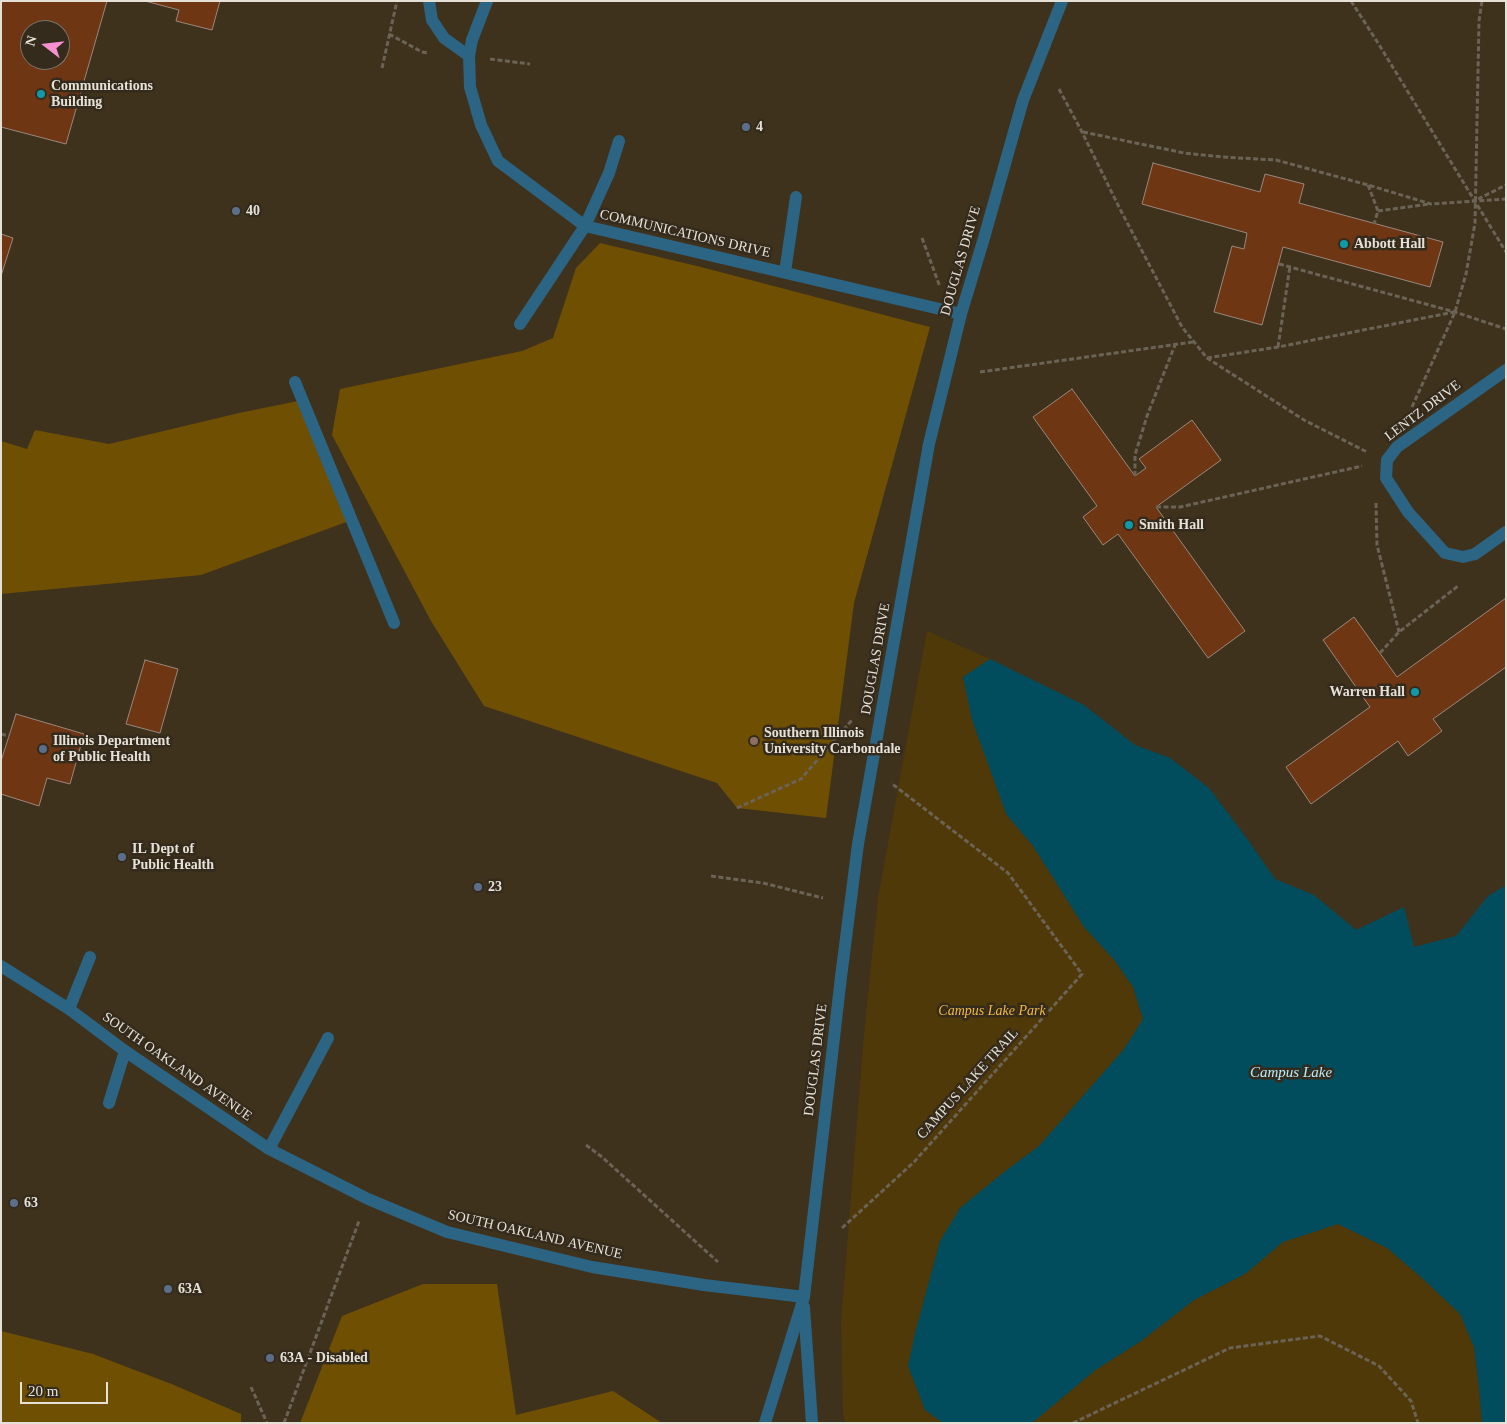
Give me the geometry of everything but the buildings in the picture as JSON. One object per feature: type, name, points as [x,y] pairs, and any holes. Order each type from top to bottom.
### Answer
[{"type":"street","points":[[429,1],[432,20],[444,38],[468,56]]},
{"type":"street","name":"COMMUNICATIONS DRIVE","points":[[487,1],[468,56],[470,87],[481,124],[498,161],[586,226],[961,314]]},
{"type":"street","name":"DOUGLAS DRIVE","points":[[765,1423],[804,1297],[858,844],[929,444],[961,314],[1023,100],[1062,1]]},
{"type":"street","points":[[520,324],[586,226],[609,173],[619,141]]},
{"type":"street","points":[[785,272],[796,197]]},
{"type":"street","name":"LENTZ DRIVE","points":[[1506,370],[1397,447],[1387,460],[1386,478],[1408,512],[1445,553],[1463,558],[1475,554],[1506,532]]},
{"type":"street","points":[[295,382],[394,623]]},
{"type":"street","points":[[69,1009],[90,957]]},
{"type":"street","name":"SOUTH OAKLAND AVENUE","points":[[1,966],[69,1009],[125,1051],[269,1148],[368,1199],[447,1232],[592,1267],[704,1285],[804,1297]]},
{"type":"street","points":[[269,1148],[328,1038]]},
{"type":"street","points":[[109,1103],[125,1051]]},
{"type":"street","points":[[804,1297],[812,1423]]},
{"type":"path","points":[[382,68],[397,1]]},
{"type":"path","points":[[1351,1],[1506,252]]},
{"type":"path","points":[[1412,407],[1455,312],[1466,274],[1475,223],[1478,21],[1482,1]]},
{"type":"path","points":[[1060,89],[1177,318],[1207,358],[1304,420],[1366,452]]},
{"type":"path","points":[[1082,132],[1184,153],[1276,160],[1431,204]]},
{"type":"path","points":[[1368,185],[1378,210],[1374,224]]},
{"type":"path","points":[[1476,201],[1506,185]]},
{"type":"path","points":[[1378,210],[1506,198]]},
{"type":"path","points":[[922,238],[940,287]]},
{"type":"path","points":[[1279,264],[1455,312],[1506,329]]},
{"type":"path","points":[[1278,348],[1290,266]]},
{"type":"path","points":[[1207,358],[1278,348],[1455,312]]},
{"type":"path","points":[[980,372],[1194,342]]},
{"type":"path","points":[[1135,476],[1135,455],[1147,416],[1176,344]]},
{"type":"path","points":[[1156,508],[1180,507],[1362,466]]},
{"type":"path","points":[[1376,503],[1377,545],[1399,632]]},
{"type":"path","points":[[1380,653],[1399,632],[1458,586]]},
{"type":"path","points":[[737,808],[801,779],[852,720]]},
{"type":"path","points":[[1,734],[9,736]]},
{"type":"path","name":"CAMPUS LAKE TRAIL","points":[[842,1228],[914,1162],[1082,974],[1008,873],[891,783]]},
{"type":"path","points":[[711,876],[763,883],[822,898]]},
{"type":"path","points":[[586,1145],[602,1157],[718,1262]]},
{"type":"path","points":[[284,1423],[359,1221]]},
{"type":"path","points":[[1073,1423],[1230,1348],[1320,1336],[1379,1366],[1411,1401],[1418,1423]]},
{"type":"path","points":[[251,1387],[268,1423]]},
{"type":"shaded area","name":"Southern Illinois University Carbondale","points":[[1,1],[1506,1],[1506,1423],[1,1423]]},
{"type":"shaded area","points":[[600,243],[701,267],[930,327],[854,603],[826,818],[737,808],[717,783],[484,706],[431,621],[332,435],[340,389],[522,351],[553,338],[576,268]]},
{"type":"shaded area","points":[[303,400],[352,520],[201,575],[1,594],[1,441],[27,449],[35,430],[109,444]]},
{"type":"shaded area","points":[[423,1284],[497,1284],[516,1415],[613,1391],[662,1423],[300,1423],[342,1316]]},
{"type":"shaded area","points":[[1,1331],[93,1354],[174,1385],[241,1414],[241,1423],[1,1423]]},
{"type":"green space","name":"Campus Lake Park","points":[[927,631],[990,659],[963,677],[1006,814],[1033,846],[1084,927],[1115,961],[1133,987],[1143,1019],[1124,1049],[1039,1146],[960,1208],[927,1288],[908,1366],[925,1410],[943,1423],[845,1423],[843,1412],[841,1322],[864,1034],[878,898]]},
{"type":"green space","points":[[1338,1224],[1387,1248],[1460,1314],[1474,1347],[1482,1423],[1032,1423],[1094,1371],[1144,1339],[1194,1300],[1245,1274],[1283,1242]]},
{"type":"water","name":"Campus Lake","points":[[990,659],[1084,705],[1135,745],[1170,758],[1209,788],[1275,879],[1314,895],[1356,930],[1404,907],[1414,947],[1456,936],[1488,896],[1506,885],[1506,1423],[1482,1423],[1474,1347],[1460,1314],[1387,1248],[1338,1224],[1283,1242],[1245,1274],[1194,1300],[1141,1341],[1094,1371],[1032,1423],[943,1423],[925,1410],[908,1366],[940,1241],[960,1208],[1039,1146],[1124,1049],[1143,1019],[1133,987],[1115,961],[1084,927],[1033,846],[1006,814],[972,720],[963,677]]},
{"type":"place","name":"Communications Building","points":[[41,94]]},
{"type":"place","name":"4","points":[[746,127]]},
{"type":"place","name":"40","points":[[236,211]]},
{"type":"place","name":"Abbott Hall","points":[[1344,244]]},
{"type":"place","name":"Smith Hall","points":[[1129,525]]},
{"type":"place","name":"Warren Hall","points":[[1415,692]]},
{"type":"place","name":"Southern Illinois University Carbondale","points":[[754,741]]},
{"type":"place","name":"Illinois Department of Public Health","points":[[43,749]]},
{"type":"place","name":"IL Dept of Public Health","points":[[122,857]]},
{"type":"place","name":"23","points":[[478,887]]},
{"type":"place","name":"63","points":[[14,1203]]},
{"type":"place","name":"63A","points":[[168,1289]]},
{"type":"place","name":"63A - Disabled","points":[[270,1358]]}]
